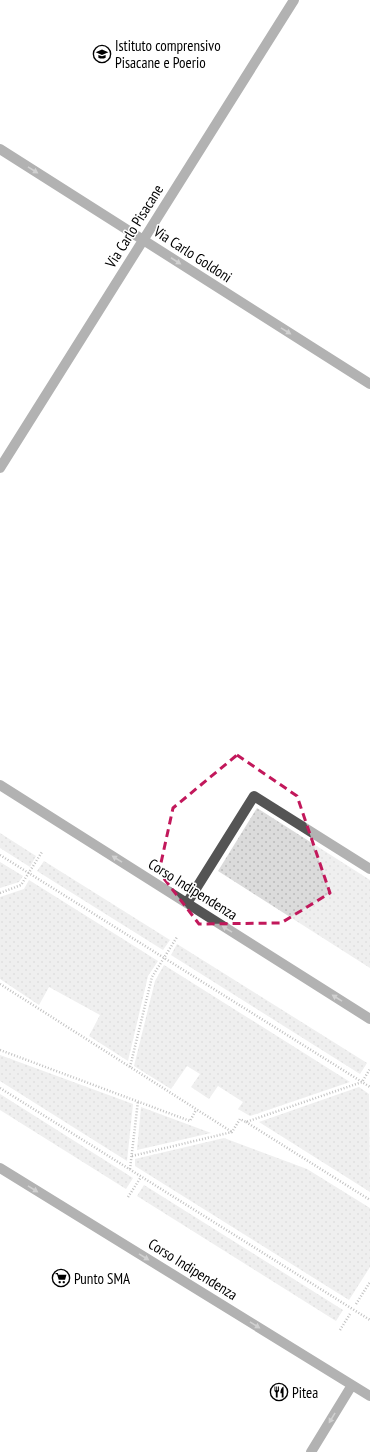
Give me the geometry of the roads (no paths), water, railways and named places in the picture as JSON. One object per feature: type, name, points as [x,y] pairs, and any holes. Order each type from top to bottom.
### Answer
[{"type":"street","name":"Via Carlo Pisacane","points":[[0,468],[294,0]]},
{"type":"street","name":"Via Carlo Goldoni","points":[[0,149],[370,384]]},
{"type":"street","name":"Corso Indipendenza","points":[[0,785],[370,1019]]},
{"type":"street","points":[[187,903],[254,796],[370,869]]},
{"type":"street","name":"Corso Indipendenza","points":[[0,1168],[370,1396]]},
{"type":"street","points":[[311,1452],[352,1384]]},
{"type":"place","name":"Istituto comprensivo Pisacane e Poerio","points":[[102,54]]},
{"type":"place","name":"Punto SMA","points":[[61,1278]]},
{"type":"place","name":"Pitea","points":[[279,1392]]}]
